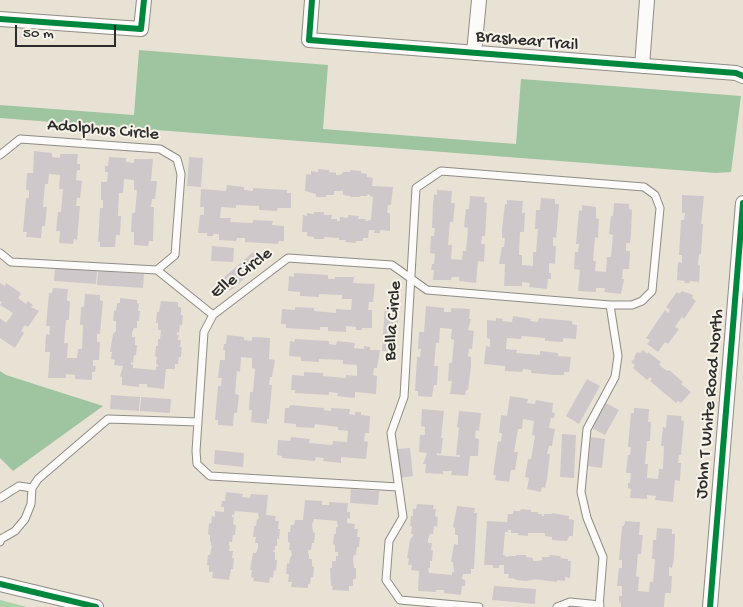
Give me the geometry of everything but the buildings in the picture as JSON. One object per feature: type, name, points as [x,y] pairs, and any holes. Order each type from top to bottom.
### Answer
[{"type":"street","points":[[0,19],[141,28],[144,0]]},
{"type":"street","name":"Brashear Trail","points":[[312,0],[309,40],[642,66],[743,76]]},
{"type":"street","points":[[474,53],[479,0]]},
{"type":"street","points":[[642,66],[648,0]]},
{"type":"street","name":"John T White Road North","points":[[710,607],[740,275],[743,203]]},
{"type":"street","points":[[0,584],[96,607]]},
{"type":"lane","name":"Adolphus Circle","points":[[0,155],[20,139],[160,149],[177,159],[181,174],[175,255],[157,270]]},
{"type":"lane","name":"Bella Circle","points":[[479,607],[400,600],[386,580],[389,541],[403,517],[392,433],[404,397],[416,188],[441,171],[644,187]]},
{"type":"lane","name":"Elle Circle","points":[[398,487],[210,476],[197,464],[204,332],[213,315],[288,258],[392,265],[427,290],[610,305],[632,305],[642,301],[652,291],[660,208],[654,195],[644,187]]},
{"type":"lane","points":[[0,253],[11,262],[157,270],[213,315]]},
{"type":"lane","points":[[557,607],[570,602],[599,606],[603,558],[587,518],[581,492],[587,429],[616,377],[618,356],[610,305]]},
{"type":"lane","points":[[0,539],[15,531],[25,519],[31,504],[32,488],[38,479],[108,419],[198,422]]},
{"type":"lane","points":[[0,498],[19,486],[32,488]]},
{"type":"green space","points":[[139,50],[328,65],[323,129],[516,144],[521,79],[741,96],[731,172],[716,173],[0,118],[0,105],[134,115]]},
{"type":"green space","points":[[0,371],[6,375],[103,406],[13,471],[0,458]]},
{"type":"green space","points":[[0,600],[27,607],[0,607]]},
{"type":"cycle path","points":[[0,19],[141,29],[144,0]]},
{"type":"cycle path","points":[[312,0],[309,40],[736,73],[743,76]]},
{"type":"cycle path","points":[[710,607],[743,203]]},
{"type":"cycle path","points":[[0,584],[96,607]]}]
